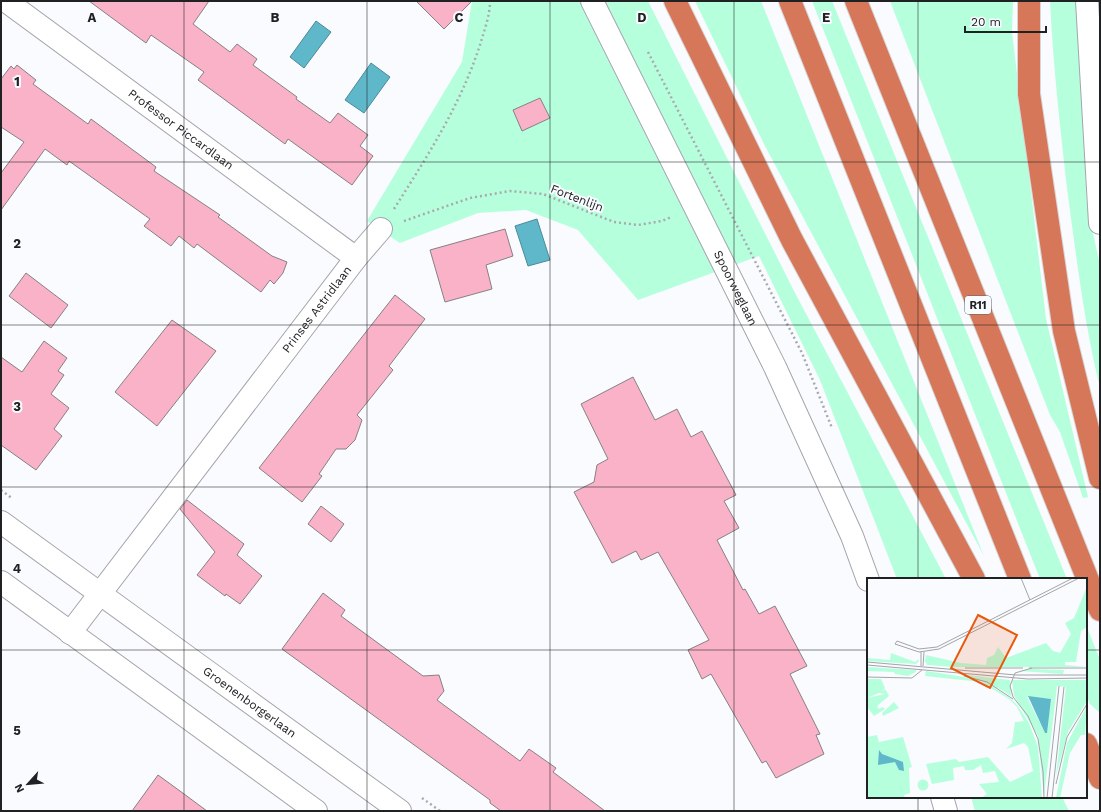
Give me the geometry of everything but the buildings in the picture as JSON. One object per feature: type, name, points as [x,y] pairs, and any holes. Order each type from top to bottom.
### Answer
[{"type":"highway","points":[[675,1],[792,240],[973,578]]},
{"type":"highway","points":[[790,1],[1020,578]]},
{"type":"highway","name":"R11","points":[[856,1],[1100,610]]},
{"type":"highway","points":[[1029,1],[1030,94],[1062,323],[1072,370],[1100,478]]},
{"type":"highway","points":[[1087,747],[1100,780]]},
{"type":"highway","points":[[1087,763],[1100,780]]},
{"type":"street","name":"Professor Piccardlaan","points":[[6,1],[356,258]]},
{"type":"street","name":"Spoorweglaan","points":[[592,1],[695,204],[775,368],[852,536],[867,578]]},
{"type":"street","points":[[1087,1],[1100,223]]},
{"type":"street","name":"Prinses Astridlaan","points":[[100,593],[356,258],[381,230]]},
{"type":"street","name":"Groenenborgerlaan","points":[[1,522],[400,811]]},
{"type":"street","points":[[1,582],[316,811]]},
{"type":"street","points":[[70,633],[100,593]]},
{"type":"street","points":[[942,798],[946,811]]},
{"type":"path","points":[[381,230],[439,137],[469,77],[484,32],[490,8],[490,1]]},
{"type":"path","name":"Fortenlijn","points":[[381,230],[470,198],[510,191],[543,194],[614,222],[638,225],[662,222],[695,204]]},
{"type":"green space","points":[[472,1],[648,1],[794,291],[945,578],[897,578],[820,380],[759,256],[638,300],[578,230],[526,210],[478,213],[400,243],[367,221],[462,62]]},
{"type":"green space","points":[[695,1],[761,1],[984,556],[765,146]]},
{"type":"green space","points":[[812,1],[832,1],[1067,578],[1040,578]]},
{"type":"green space","points":[[890,1],[1013,1],[1012,32],[1046,319],[1088,497],[1083,498],[1060,432],[1050,415]]},
{"type":"green space","points":[[1050,1],[1077,1],[1087,206],[1100,265],[1100,388],[1085,313],[1067,188],[1059,118]]},
{"type":"green space","points":[[1087,628],[1100,660],[1100,713],[1090,704],[1087,696]]},
{"type":"green space","points":[[971,798],[1062,798],[1069,811],[975,811]]},
{"type":"water","points":[[316,21],[331,32],[304,68],[290,57]]},
{"type":"water","points":[[371,63],[390,77],[364,113],[345,100]]},
{"type":"water","points":[[537,219],[550,260],[528,266],[515,226]]}]
